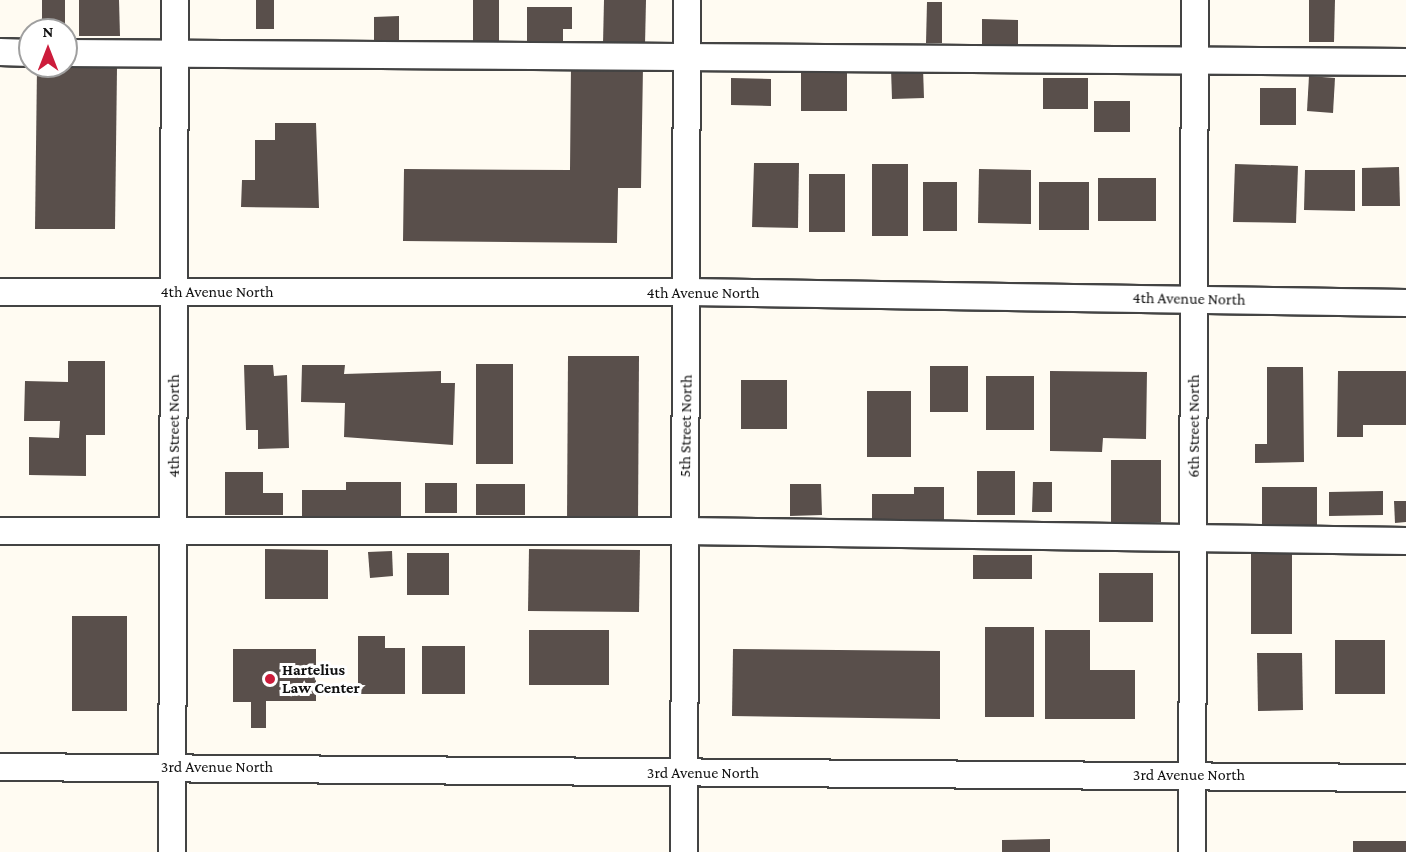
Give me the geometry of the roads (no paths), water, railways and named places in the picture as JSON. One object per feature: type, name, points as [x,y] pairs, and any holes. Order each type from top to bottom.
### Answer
[{"type":"street","name":"4th Street North","points":[[172,852],[175,0]]},
{"type":"street","name":"5th Street North","points":[[684,852],[688,292],[687,0]]},
{"type":"street","name":"6th Street North","points":[[1191,852],[1195,540],[1195,0]]},
{"type":"street","points":[[0,52],[18,53]]},
{"type":"street","points":[[78,53],[1406,62]]},
{"type":"street","name":"4th Avenue North","points":[[0,292],[688,292],[1406,303]]},
{"type":"street","points":[[0,531],[685,531],[1195,540],[1406,541]]},
{"type":"street","name":"3rd Avenue North","points":[[0,767],[1406,778]]},
{"type":"place","name":"Hartelius Law Center","points":[[270,679]]}]
